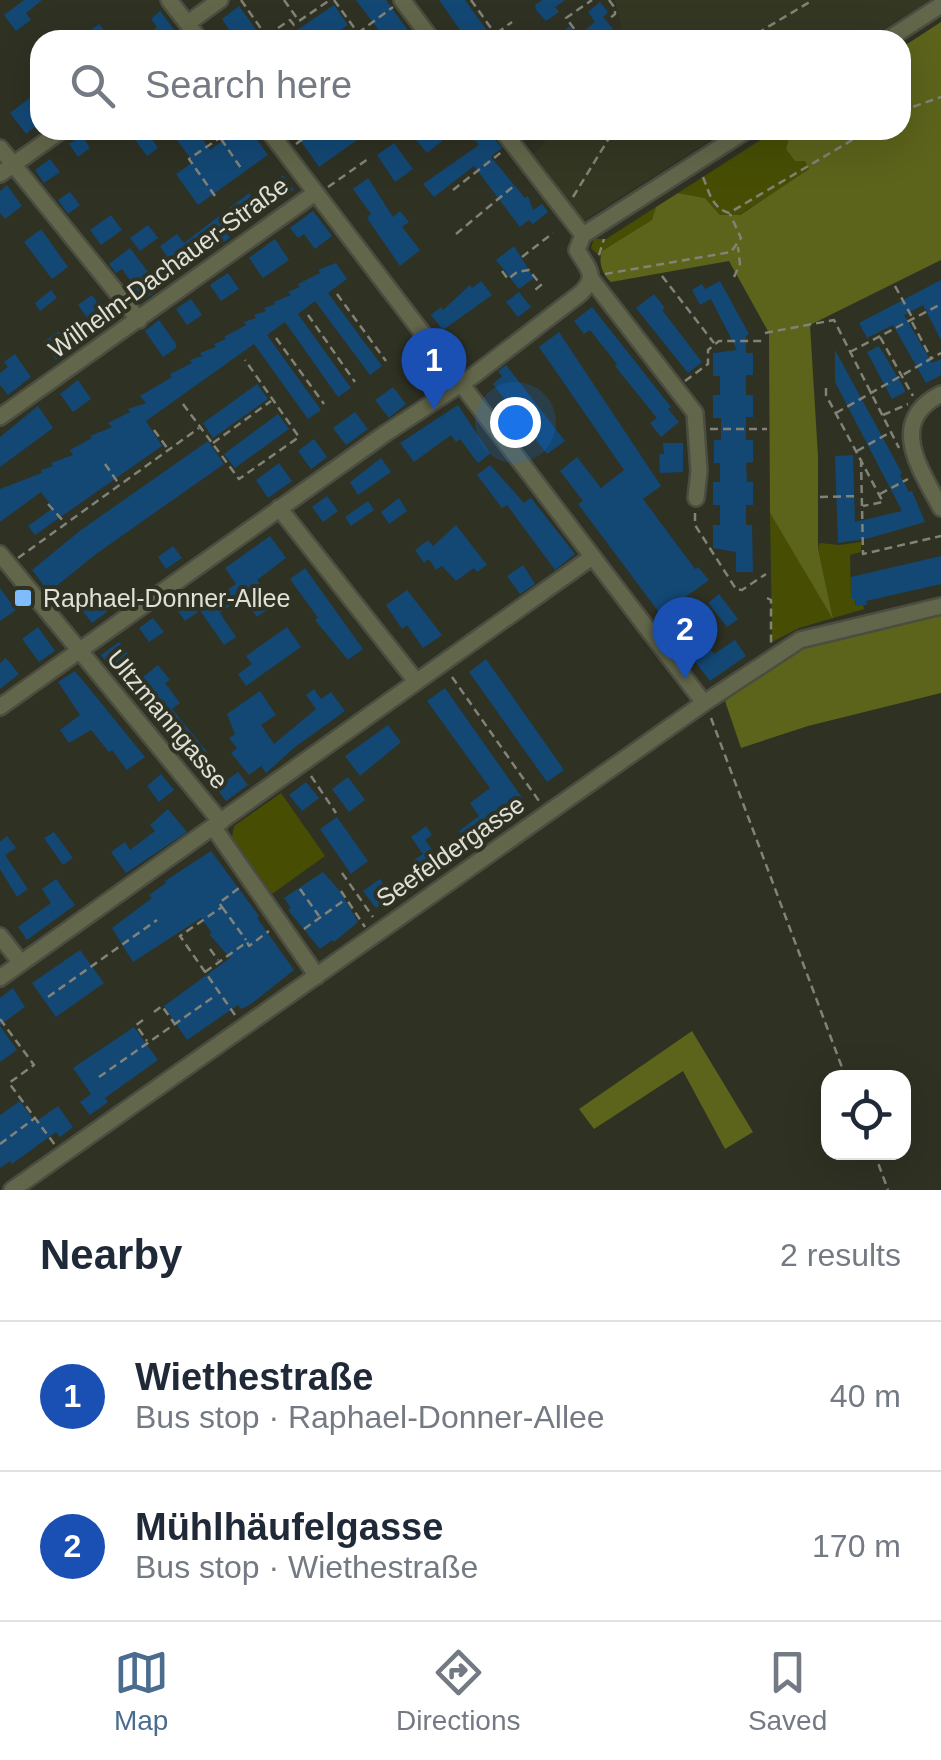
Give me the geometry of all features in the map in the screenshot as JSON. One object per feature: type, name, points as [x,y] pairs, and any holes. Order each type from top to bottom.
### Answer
[{"type":"street","points":[[170,0],[191,30]]},
{"type":"street","points":[[198,30],[220,0]]},
{"type":"street","points":[[402,0],[424,30]]},
{"type":"street","points":[[903,30],[941,6]]},
{"type":"street","points":[[6,169],[48,140]]},
{"type":"street","points":[[275,140],[704,703]]},
{"type":"street","points":[[509,140],[582,235]]},
{"type":"street","points":[[696,498],[696,413],[576,250],[582,235],[731,140]]},
{"type":"street","points":[[0,148],[6,169],[139,320]]},
{"type":"street","name":"Wilhelm-Dachauer-Straße","points":[[0,418],[316,194]]},
{"type":"street","points":[[0,707],[461,382],[598,277]]},
{"type":"street","points":[[941,394],[919,412],[910,442],[913,457],[941,508]]},
{"type":"street","points":[[280,508],[416,682]]},
{"type":"street","points":[[0,978],[592,556]]},
{"type":"street","name":"Ultzmanngasse","points":[[4,559],[218,825],[318,976]]},
{"type":"street","name":"Seefeldergasse","points":[[12,1190],[704,703],[800,640],[941,606]]},
{"type":"street","points":[[0,936],[21,963]]},
{"type":"path","points":[[241,0],[262,30]]},
{"type":"path","points":[[284,0],[300,22]]},
{"type":"path","points":[[278,28],[290,20],[294,26],[332,0],[356,30]]},
{"type":"path","points":[[362,30],[402,0]]},
{"type":"path","points":[[471,0],[493,30]]},
{"type":"path","points":[[575,30],[566,18],[592,0]]},
{"type":"path","points":[[609,0],[615,14],[609,19]]},
{"type":"path","points":[[762,30],[812,0]]},
{"type":"path","points":[[501,30],[512,22]]},
{"type":"path","points":[[911,108],[941,97]]},
{"type":"path","points":[[215,196],[189,158],[217,140]]},
{"type":"path","points":[[221,140],[242,171]]},
{"type":"path","points":[[284,152],[301,140]]},
{"type":"path","points":[[564,210],[608,140]]},
{"type":"path","points":[[702,175],[713,202],[730,213],[853,140]]},
{"type":"path","points":[[453,190],[512,144]]},
{"type":"path","points":[[316,194],[368,159]]},
{"type":"path","points":[[456,234],[512,187]]},
{"type":"path","points":[[730,213],[741,238],[740,264],[734,277]]},
{"type":"path","points":[[536,290],[541,285],[523,256],[553,233]]},
{"type":"path","points":[[598,258],[604,237]]},
{"type":"path","points":[[598,277],[723,255],[738,246]]},
{"type":"path","points":[[502,270],[508,279],[529,270]]},
{"type":"path","points":[[662,276],[715,344]]},
{"type":"path","points":[[895,286],[931,358]]},
{"type":"path","points":[[338,294],[386,361]]},
{"type":"path","points":[[850,352],[941,304]]},
{"type":"path","points":[[308,315],[355,382]]},
{"type":"path","points":[[765,334],[834,320],[903,452]]},
{"type":"path","points":[[880,337],[915,400],[884,416]]},
{"type":"path","points":[[276,338],[324,404]]},
{"type":"path","points":[[676,388],[708,364],[708,350],[719,341],[765,341]]},
{"type":"path","points":[[836,413],[941,353]]},
{"type":"path","points":[[183,404],[239,479],[284,448],[299,437],[245,360]]},
{"type":"path","points":[[826,388],[883,502],[862,506]]},
{"type":"path","points":[[213,443],[273,400]]},
{"type":"path","points":[[4,559],[66,524],[200,428]]},
{"type":"path","points":[[698,429],[767,429]]},
{"type":"path","points":[[154,430],[168,450]]},
{"type":"path","points":[[856,452],[891,433]]},
{"type":"path","points":[[861,459],[862,554],[941,536]]},
{"type":"path","points":[[105,464],[120,485]]},
{"type":"path","points":[[879,494],[913,476]]},
{"type":"path","points":[[820,496],[862,496]]},
{"type":"path","points":[[696,498],[695,525],[736,589],[742,590],[766,574]]},
{"type":"path","points":[[48,504],[66,524]]},
{"type":"path","points":[[768,598],[771,645]]},
{"type":"path","points":[[442,663],[548,812]]},
{"type":"path","points":[[704,703],[843,1070]]},
{"type":"path","points":[[302,763],[336,813]]},
{"type":"path","points":[[342,873],[377,933]]},
{"type":"path","points":[[244,884],[219,903],[246,942],[250,946],[274,927]]},
{"type":"path","points":[[300,889],[320,918]]},
{"type":"path","points":[[341,891],[377,933]]},
{"type":"path","points":[[298,933],[346,899]]},
{"type":"path","points":[[222,907],[180,936],[239,1021]]},
{"type":"path","points":[[48,998],[157,920]]},
{"type":"path","points":[[194,926],[200,934]]},
{"type":"path","points":[[205,972],[246,942]]},
{"type":"path","points":[[210,949],[219,961]]},
{"type":"path","points":[[99,1077],[212,998]]},
{"type":"path","points":[[154,1012],[162,1006],[174,1024]]},
{"type":"path","points":[[0,1019],[34,1065],[10,1083],[57,1148]]},
{"type":"path","points":[[143,1020],[136,1025],[148,1043]]},
{"type":"path","points":[[0,1034],[7,1028]]},
{"type":"path","points":[[0,1144],[35,1118]]},
{"type":"path","points":[[877,1160],[888,1190]]},
{"type":"shaded area","points":[[615,0],[930,0],[883,30],[622,30]]},
{"type":"shaded area","points":[[546,140],[710,140],[580,223],[530,158]]},
{"type":"green space","points":[[941,22],[941,260],[810,325],[818,456],[818,548],[833,619],[770,513],[769,333],[729,261],[611,282],[602,268],[601,255],[652,220],[656,207],[678,193],[705,198],[720,215],[740,215],[809,169],[805,161],[795,161],[786,149],[788,140],[911,140],[911,42]]},
{"type":"green space","points":[[760,140],[788,140],[786,149],[810,169],[739,215],[720,215],[705,198],[678,193]]},
{"type":"green space","points":[[656,207],[653,220],[602,251],[600,257],[591,248],[594,239],[606,239]]},
{"type":"green space","points":[[770,513],[832,615],[818,547],[820,543],[861,542],[861,552],[850,555],[851,598],[861,597],[856,606],[863,605],[864,609],[799,628],[772,642]]},
{"type":"green space","points":[[941,612],[941,693],[808,726],[741,748],[725,701],[799,649]]},
{"type":"green space","points":[[281,793],[325,856],[272,894],[232,837],[234,826]]},
{"type":"green space","points":[[692,1031],[753,1132],[725,1149],[683,1071],[594,1129],[579,1109]]},
{"type":"building","points":[[24,0],[42,0],[26,13],[31,20],[16,31],[4,15]]},
{"type":"building","points":[[356,0],[386,0],[408,30],[378,30]]},
{"type":"building","points":[[439,0],[465,0],[486,30],[460,30]]},
{"type":"building","points":[[542,0],[564,1],[555,7],[559,12],[546,21],[535,5]]},
{"type":"building","points":[[600,2],[608,12],[603,17],[613,29],[585,30],[595,22],[588,12]]},
{"type":"building","points":[[334,5],[348,25],[341,30],[297,30]]},
{"type":"building","points":[[239,6],[256,30],[230,30],[222,19]]},
{"type":"building","points":[[160,11],[174,30],[153,30],[157,27],[151,19]]},
{"type":"building","points":[[30,98],[30,131],[26,134],[10,113]]},
{"type":"building","points":[[85,140],[90,148],[78,157],[69,144]]},
{"type":"building","points":[[135,140],[153,140],[158,148],[147,156]]},
{"type":"building","points":[[177,140],[203,140],[210,150],[224,140],[257,140],[268,155],[198,205],[176,174],[193,162]]},
{"type":"building","points":[[300,140],[357,140],[319,167]]},
{"type":"building","points":[[416,140],[441,140],[442,141],[427,153]]},
{"type":"building","points":[[475,140],[495,140],[502,148],[491,157],[525,198],[528,196],[533,210],[542,204],[548,212],[533,224],[529,220],[520,227],[474,166],[434,197],[423,184],[479,145]]},
{"type":"building","points":[[394,143],[413,169],[395,182],[377,155]]},
{"type":"building","points":[[50,159],[60,172],[44,183],[35,170]]},
{"type":"building","points":[[283,175],[294,190],[279,201],[268,186]]},
{"type":"building","points":[[368,178],[393,217],[400,211],[409,222],[402,227],[420,250],[400,266],[367,218],[371,214],[353,189]]},
{"type":"building","points":[[7,185],[22,206],[5,219],[0,213],[0,191]]},
{"type":"building","points":[[70,192],[80,205],[68,214],[58,200]]},
{"type":"building","points":[[249,193],[261,209],[227,234],[230,238],[177,271],[160,246],[177,234],[184,243]]},
{"type":"building","points":[[313,211],[332,236],[315,249],[304,234],[298,238],[290,228]]},
{"type":"building","points":[[111,215],[122,230],[101,245],[90,230]]},
{"type":"building","points":[[148,225],[158,238],[140,251],[130,238]]},
{"type":"building","points":[[41,229],[68,267],[52,279],[24,242]]},
{"type":"building","points":[[275,239],[289,260],[263,278],[249,258]]},
{"type":"building","points":[[514,246],[534,278],[519,289],[496,260]]},
{"type":"building","points":[[130,248],[160,288],[144,300],[122,269],[116,273],[109,264]]},
{"type":"building","points":[[336,263],[347,279],[328,293],[382,366],[370,375],[315,301],[298,314],[351,388],[338,397],[285,322],[267,335],[321,410],[308,419],[254,344],[146,421],[162,446],[35,535],[28,526],[53,508],[41,492],[0,522],[0,489],[42,473],[41,470],[53,466],[51,463],[73,455],[70,450],[112,427],[108,423],[130,412],[128,409],[146,403],[140,396],[172,377],[170,374],[216,347],[214,344],[246,325],[244,322],[266,311],[264,308],[291,295],[288,292],[320,273],[318,270]]},
{"type":"building","points":[[228,273],[239,289],[221,301],[210,285]]},
{"type":"building","points":[[941,280],[941,340],[923,305],[904,315],[932,363],[941,359],[941,375],[926,383],[893,325],[867,338],[859,323]]},
{"type":"building","points":[[481,281],[492,295],[443,330],[431,315]]},
{"type":"building","points":[[720,281],[749,334],[746,353],[753,353],[753,375],[746,375],[746,395],[753,395],[753,417],[746,417],[746,440],[753,440],[753,462],[746,463],[747,482],[753,482],[753,505],[746,505],[746,525],[752,525],[753,572],[736,572],[736,552],[713,548],[713,525],[720,525],[720,505],[713,505],[713,482],[720,482],[720,463],[714,463],[714,440],[721,440],[721,418],[713,418],[713,395],[720,395],[720,376],[713,376],[713,353],[737,350],[711,299],[700,305],[692,290],[702,284],[705,289]]},
{"type":"building","points":[[51,290],[57,298],[40,311],[35,303]]},
{"type":"building","points":[[519,292],[531,307],[518,317],[506,302]]},
{"type":"building","points":[[654,294],[702,362],[688,373],[636,308]]},
{"type":"building","points":[[92,295],[110,321],[89,337],[80,324],[88,319],[78,305]]},
{"type":"building","points":[[191,299],[202,315],[187,325],[176,309]]},
{"type":"building","points":[[592,307],[679,422],[661,437],[650,423],[657,418],[617,364],[590,330],[584,334],[574,321]]},
{"type":"building","points":[[159,320],[176,344],[163,357],[145,331]]},
{"type":"building","points":[[59,331],[71,349],[56,360],[43,342]]},
{"type":"building","points":[[559,332],[661,486],[643,499],[695,569],[698,567],[709,580],[661,615],[578,504],[583,501],[560,471],[577,457],[601,488],[624,470],[539,347]]},
{"type":"building","points":[[879,346],[905,392],[892,399],[867,352]]},
{"type":"building","points":[[835,350],[925,522],[838,543],[835,456],[853,455],[855,522],[902,511],[835,382]]},
{"type":"building","points":[[15,354],[31,377],[8,395],[0,385],[0,373],[8,367],[4,362]]},
{"type":"building","points":[[426,356],[440,375],[424,387],[410,367]]},
{"type":"building","points":[[506,365],[565,441],[547,454],[493,384],[502,376],[498,371]]},
{"type":"building","points":[[78,380],[91,399],[73,412],[60,394]]},
{"type":"building","points":[[257,384],[268,399],[213,438],[203,423]]},
{"type":"building","points":[[393,387],[406,404],[389,418],[375,400]]},
{"type":"building","points":[[458,405],[490,454],[478,463],[460,439],[456,442],[451,435],[414,462],[400,443]]},
{"type":"building","points":[[38,406],[53,428],[0,467],[0,437]]},
{"type":"building","points":[[355,412],[368,429],[346,445],[333,428]]},
{"type":"building","points":[[278,414],[289,429],[235,468],[224,454]]},
{"type":"building","points":[[314,439],[327,457],[311,469],[298,451]]},
{"type":"building","points":[[208,441],[224,464],[49,592],[32,570],[81,530]]},
{"type":"building","points":[[663,443],[683,443],[683,472],[660,473]]},
{"type":"building","points":[[381,458],[391,472],[358,495],[350,482]]},
{"type":"building","points":[[279,463],[292,481],[268,498],[256,480]]},
{"type":"building","points":[[490,465],[524,503],[531,498],[575,554],[555,570],[507,505],[502,508],[477,475]]},
{"type":"building","points":[[327,496],[338,511],[323,522],[312,507]]},
{"type":"building","points":[[399,498],[407,511],[389,524],[381,512]]},
{"type":"building","points":[[368,501],[374,510],[351,526],[345,517]]},
{"type":"building","points":[[456,525],[487,565],[477,572],[474,568],[456,581],[442,566],[436,570],[429,559],[424,563],[415,550],[428,540],[433,546]]},
{"type":"building","points":[[270,536],[286,558],[257,580],[275,604],[257,617],[242,597],[220,613],[236,637],[224,645],[199,609],[236,584],[225,568]]},
{"type":"building","points":[[173,546],[182,558],[166,569],[158,557]]},
{"type":"building","points":[[941,556],[941,584],[866,601],[867,605],[856,606],[855,599],[851,599],[851,577]]},
{"type":"building","points":[[523,565],[535,584],[520,594],[507,576]]},
{"type":"building","points":[[305,568],[363,649],[348,660],[315,620],[318,618],[290,579]]},
{"type":"building","points":[[0,588],[16,610],[0,621]]},
{"type":"building","points":[[407,590],[442,635],[423,648],[407,625],[402,629],[386,605]]},
{"type":"building","points":[[96,594],[108,611],[92,623],[79,606]]},
{"type":"building","points":[[719,594],[738,619],[727,627],[708,603]]},
{"type":"building","points":[[185,595],[198,612],[185,621],[173,604]]},
{"type":"building","points":[[153,618],[164,632],[149,642],[139,628]]},
{"type":"building","points":[[687,619],[714,654],[735,640],[746,656],[710,681],[671,631]]},
{"type":"building","points":[[38,627],[55,651],[39,662],[22,639]]},
{"type":"building","points":[[287,627],[301,647],[246,686],[238,674],[252,664],[246,656]]},
{"type":"building","points":[[119,642],[131,658],[113,671],[101,655]]},
{"type":"building","points":[[6,658],[19,674],[0,689],[0,663]]},
{"type":"building","points":[[486,659],[564,770],[547,782],[469,672]]},
{"type":"building","points":[[158,665],[180,703],[172,709],[214,766],[202,776],[148,707],[155,701],[139,680]]},
{"type":"building","points":[[75,671],[145,757],[127,770],[91,730],[69,743],[60,730],[80,715],[58,682]]},
{"type":"building","points":[[445,688],[523,799],[493,821],[499,829],[471,849],[459,831],[479,816],[470,803],[490,788],[427,701]]},
{"type":"building","points":[[314,689],[321,699],[331,692],[345,711],[266,773],[261,766],[249,775],[231,753],[237,748],[229,738],[235,734],[227,714],[260,691],[276,715],[261,725],[274,744],[316,709],[306,695]]},
{"type":"building","points":[[388,725],[401,742],[360,776],[345,756]]},
{"type":"building","points":[[238,772],[248,785],[226,801],[216,788]]},
{"type":"building","points":[[161,774],[174,790],[159,802],[147,786]]},
{"type":"building","points":[[348,777],[365,800],[349,812],[332,789]]},
{"type":"building","points":[[306,782],[319,798],[302,811],[289,795]]},
{"type":"building","points":[[168,809],[187,832],[126,873],[111,852],[125,842],[130,850],[155,831],[150,825]]},
{"type":"building","points":[[337,817],[368,861],[351,874],[320,829]]},
{"type":"building","points":[[426,826],[432,835],[425,840],[443,865],[427,877],[414,860],[423,854],[411,837]]},
{"type":"building","points":[[54,832],[73,858],[63,865],[44,838]]},
{"type":"building","points":[[7,836],[16,848],[5,855],[28,889],[17,897],[0,869],[0,842]]},
{"type":"building","points":[[211,851],[294,970],[251,1004],[241,1009],[238,1005],[187,1040],[164,1006],[230,958],[201,918],[133,962],[112,928],[152,898],[149,895],[165,881]]},
{"type":"building","points":[[323,872],[340,891],[358,922],[320,949],[288,910],[291,908],[284,898]]},
{"type":"building","points":[[56,879],[75,905],[27,940],[18,927],[51,903],[42,889]]},
{"type":"building","points":[[380,879],[392,897],[376,908],[363,891]]},
{"type":"building","points":[[80,950],[104,983],[56,1017],[32,983]]},
{"type":"building","points":[[13,988],[25,1007],[0,1025],[0,998]]},
{"type":"building","points":[[0,1026],[17,1050],[0,1062]]},
{"type":"building","points":[[134,1027],[158,1060],[105,1098],[108,1102],[90,1115],[80,1102],[91,1094],[73,1068]]},
{"type":"building","points":[[20,1101],[35,1122],[58,1106],[73,1127],[60,1137],[56,1132],[12,1164],[10,1161],[0,1168],[0,1115]]},
{"type":"place","name":"Wiethestraße","points":[[434,410]]},
{"type":"place","name":"Raphael-Donner-Allee","points":[[23,598]]},
{"type":"place","name":"Mühlhäufelgasse","points":[[685,679]]}]
